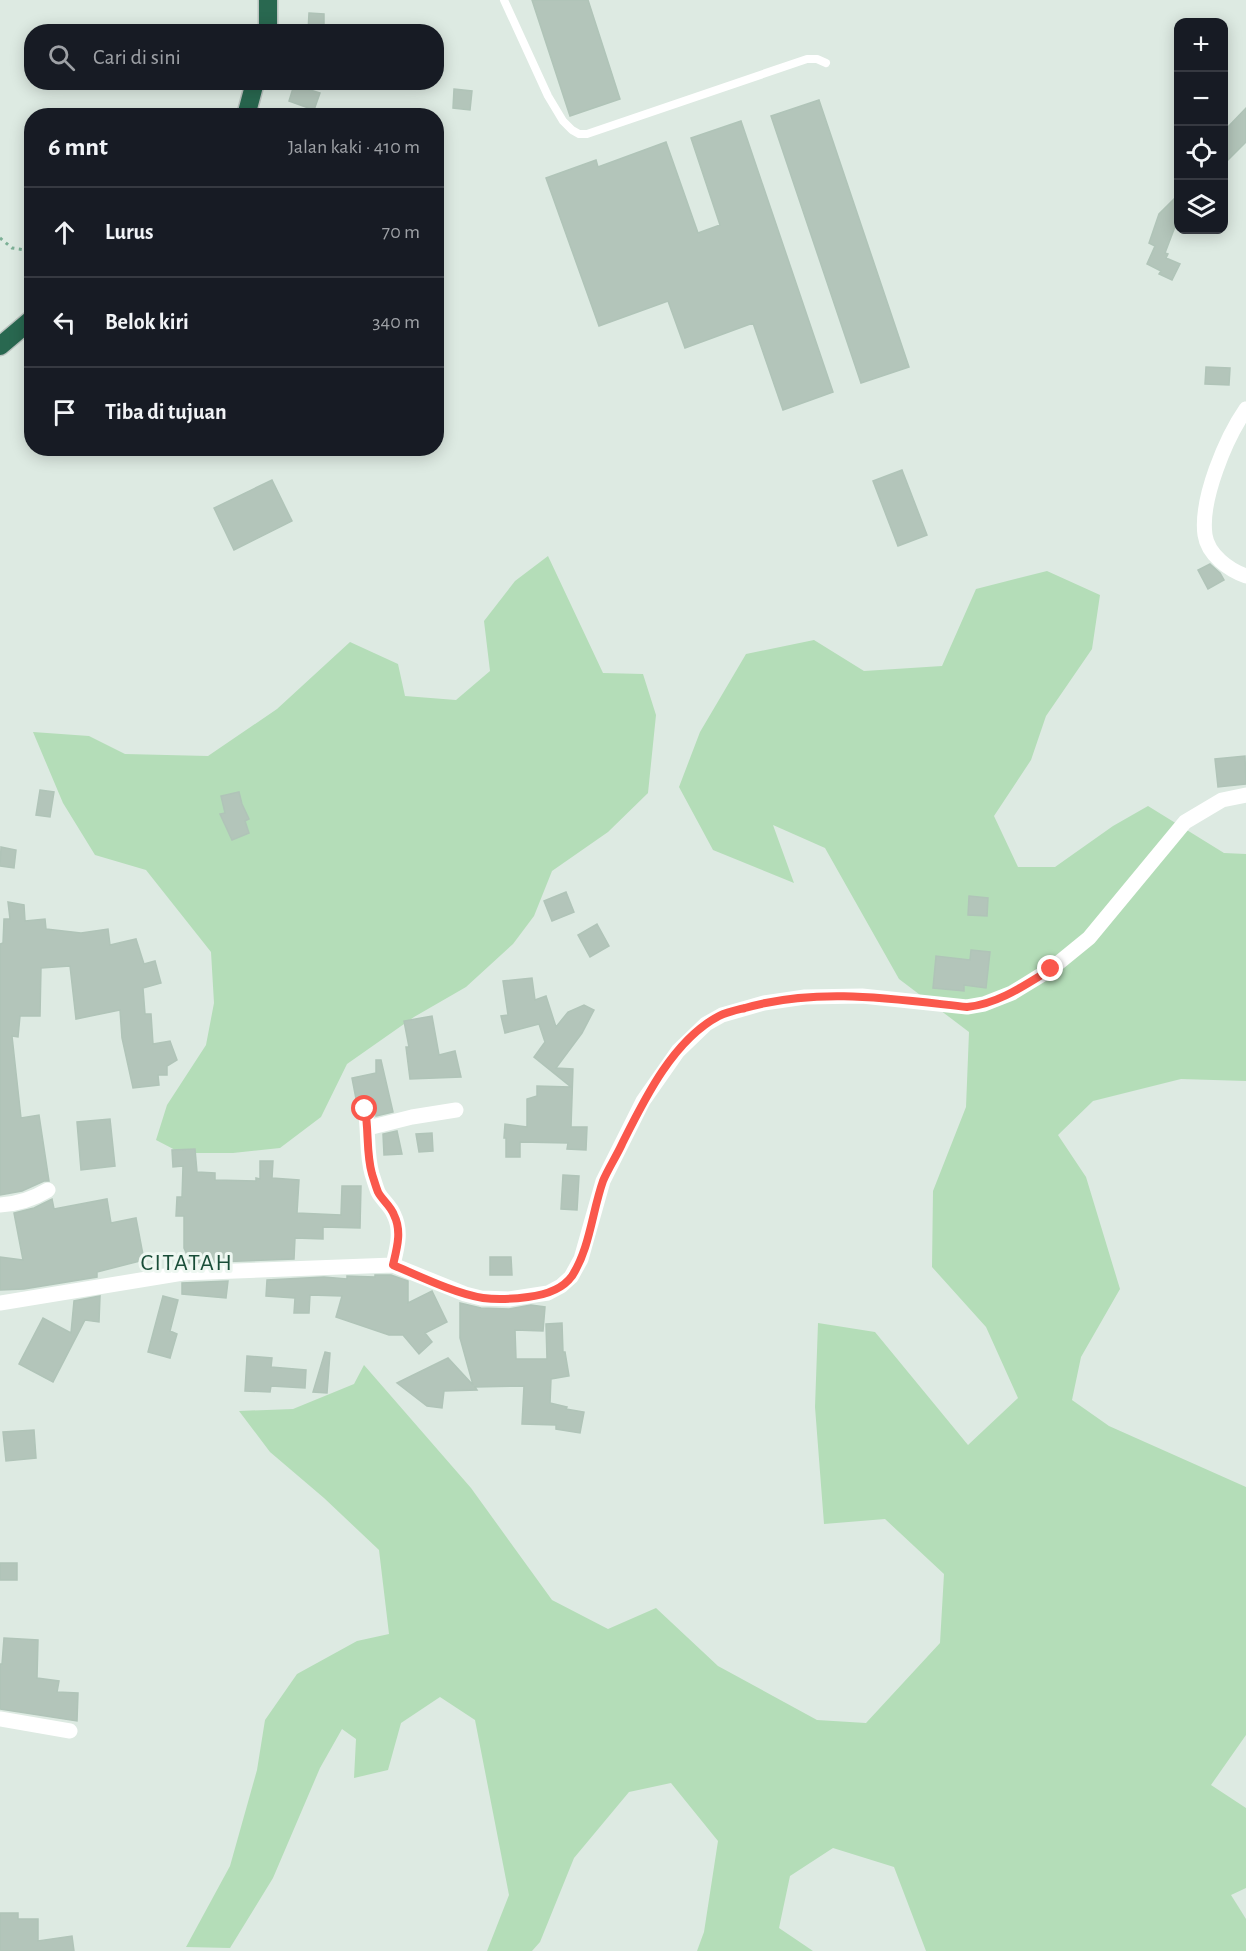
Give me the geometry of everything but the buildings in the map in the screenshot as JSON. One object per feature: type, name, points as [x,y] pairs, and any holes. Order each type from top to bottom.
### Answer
[{"type":"highway","points":[[268,0],[268,24]]},
{"type":"highway","points":[[248,108],[253,90]]},
{"type":"highway","points":[[0,346],[24,326]]},
{"type":"street","points":[[1246,409],[1234,427],[1210,488],[1206,504],[1205,535],[1213,552],[1226,566],[1246,576]]},
{"type":"street","points":[[0,1303],[183,1273],[393,1265],[465,1294],[481,1298],[509,1299],[548,1293],[571,1277],[581,1258],[603,1181],[643,1101],[678,1051],[706,1024],[722,1015],[764,1003],[805,997],[862,996],[967,1007],[984,1004],[1012,993],[1051,969],[1089,938],[1185,822],[1222,800],[1246,795]]},
{"type":"street","points":[[365,1109],[372,1172],[378,1192],[394,1214],[399,1231],[393,1265]]},
{"type":"street","points":[[368,1128],[412,1117],[456,1110]]},
{"type":"street","points":[[0,1205],[34,1198],[48,1190]]},
{"type":"street","points":[[0,1719],[70,1731]]},
{"type":"lane","points":[[504,0],[548,96],[567,126],[579,134],[587,134],[807,59],[817,59],[826,63]]},
{"type":"path","points":[[0,238],[12,248],[24,250]]},
{"type":"green space","points":[[548,556],[603,673],[643,674],[656,715],[648,793],[608,832],[552,871],[534,916],[513,944],[466,987],[414,1017],[347,1064],[321,1117],[280,1148],[233,1153],[181,1153],[156,1140],[167,1105],[206,1045],[214,1003],[211,952],[146,870],[95,855],[63,803],[33,732],[89,736],[125,754],[208,756],[277,709],[350,642],[398,664],[405,696],[456,700],[490,671],[484,621],[515,581]]},
{"type":"green space","points":[[1047,571],[1100,595],[1092,649],[1046,716],[1031,760],[994,816],[1018,867],[1055,867],[1113,826],[1148,806],[1224,853],[1246,854],[1246,1081],[1181,1079],[1093,1101],[1058,1135],[1086,1177],[1120,1289],[1081,1357],[1072,1400],[1109,1426],[1246,1487],[1246,1735],[1211,1785],[1246,1808],[1246,1888],[1231,1895],[1246,1919],[1246,1951],[926,1951],[894,1867],[833,1848],[790,1876],[779,1928],[813,1951],[697,1951],[704,1932],[718,1841],[671,1783],[629,1792],[574,1858],[540,1942],[532,1951],[487,1951],[509,1895],[475,1720],[440,1697],[401,1723],[388,1770],[354,1778],[356,1739],[342,1729],[320,1768],[273,1878],[230,1948],[186,1947],[230,1866],[257,1770],[265,1720],[297,1674],[357,1641],[389,1634],[379,1550],[324,1498],[270,1452],[239,1411],[293,1409],[354,1384],[364,1365],[471,1488],[552,1600],[608,1629],[656,1608],[718,1666],[817,1720],[866,1723],[940,1643],[944,1574],[885,1519],[824,1524],[815,1407],[818,1323],[875,1332],[968,1445],[1018,1398],[986,1327],[932,1267],[933,1191],[966,1107],[969,1032],[899,979],[825,848],[773,825],[794,883],[713,850],[679,787],[700,732],[746,654],[814,640],[864,671],[942,666],[976,589]]},
{"type":"district","name":"CITATAH","points":[[187,1263]]},
{"type":"route","points":[[365,1109],[372,1172],[378,1192],[394,1214],[399,1231],[393,1265],[465,1294],[481,1298],[509,1299],[535,1296],[548,1293],[571,1277],[581,1258],[603,1181],[643,1101],[678,1051],[706,1024],[722,1015],[764,1003],[805,997],[862,996],[975,1006],[1012,993],[1051,969]]}]
